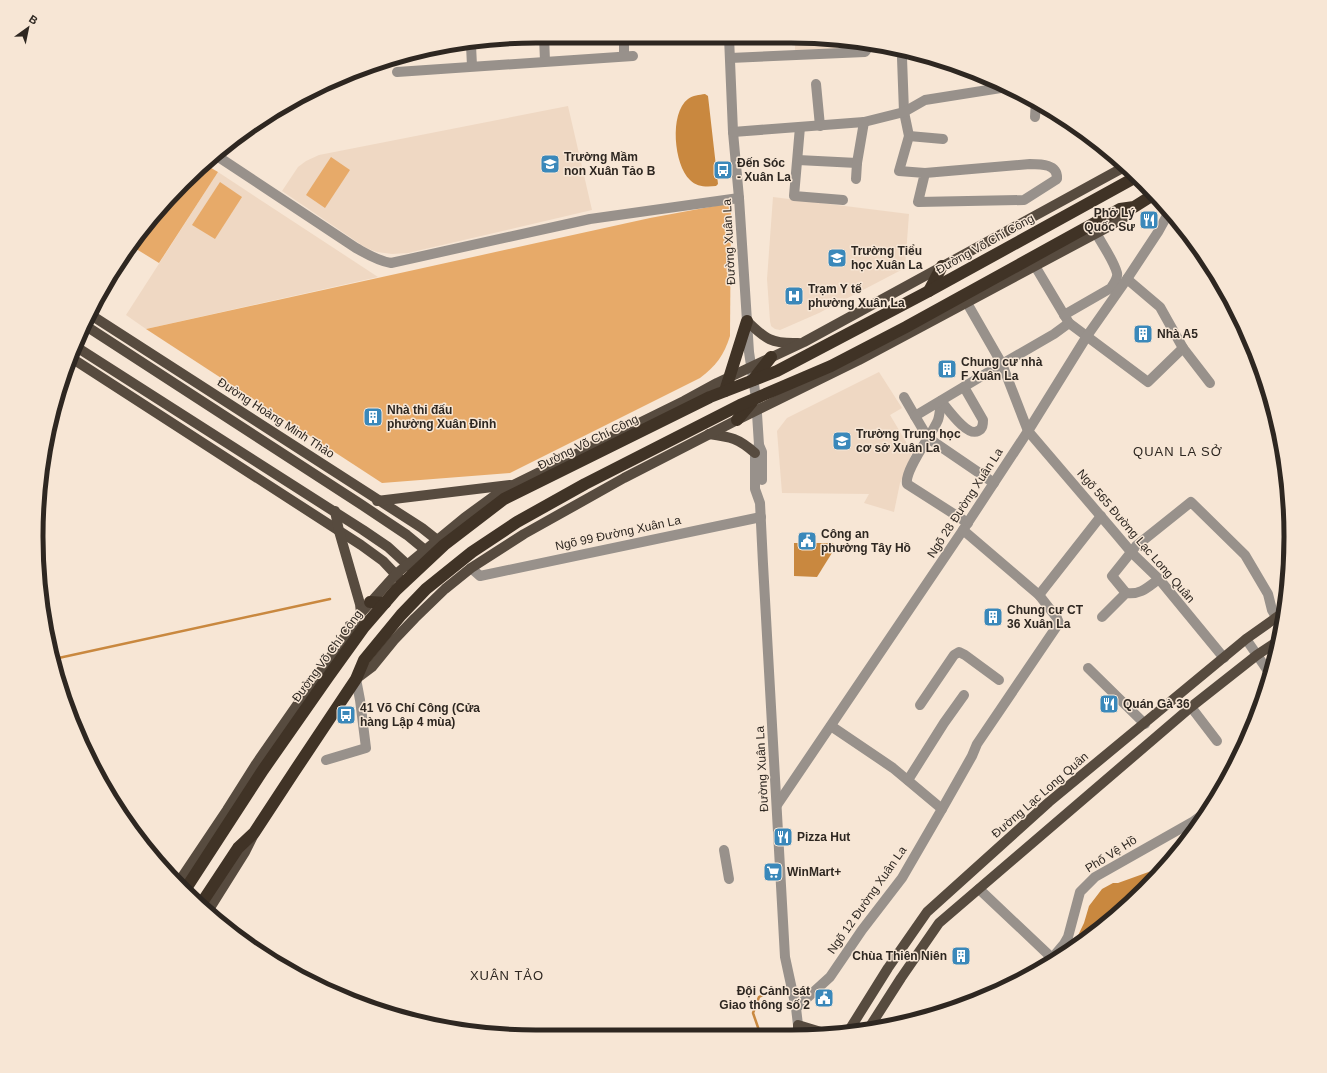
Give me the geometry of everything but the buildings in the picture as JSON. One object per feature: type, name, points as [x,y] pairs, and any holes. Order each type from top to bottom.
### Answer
[{"type":"highway","name":"Đường Võ Chí Công","points":[[188,885],[263,770],[364,627],[385,603],[399,578],[441,542],[481,517],[504,500],[697,404],[791,364],[929,291],[1131,180]]},
{"type":"highway","points":[[203,900],[238,848],[254,833],[356,679],[364,660],[401,615],[432,584],[472,552],[517,522],[585,484],[756,404],[789,385],[831,366],[906,327],[1120,209],[1134,207],[1149,198]]},
{"type":"highway","points":[[929,291],[942,266]]},
{"type":"highway","points":[[725,391],[747,322]]},
{"type":"highway","points":[[752,381],[771,357]]},
{"type":"highway","points":[[789,385],[802,388]]},
{"type":"highway","points":[[684,401],[697,404]]},
{"type":"highway","points":[[737,420],[756,404]]},
{"type":"highway","points":[[481,517],[501,491]]},
{"type":"highway","points":[[370,602],[385,603]]},
{"type":"main road","name":"Đường Võ Chí Công","points":[[441,542],[464,518],[501,491],[804,342],[1120,169]]},
{"type":"main road","points":[[756,404],[802,388],[859,360],[1126,217],[1134,207]]},
{"type":"main road","name":"Đường Hoàng Minh Thảo","points":[[94,317],[136,345],[188,376],[422,528],[441,542]]},
{"type":"main road","points":[[747,322],[766,338],[783,344],[804,342]]},
{"type":"main road","points":[[90,328],[359,503],[407,535],[428,553]]},
{"type":"main road","points":[[130,355],[136,345]]},
{"type":"main road","points":[[80,350],[335,511],[388,547],[410,568]]},
{"type":"main road","points":[[76,361],[339,531],[383,561],[399,578]]},
{"type":"main road","points":[[356,679],[372,667],[394,640],[430,603],[472,568],[517,538],[552,518],[624,478],[737,420]]},
{"type":"main road","points":[[709,434],[730,437],[757,449]]},
{"type":"main road","points":[[359,503],[514,484]]},
{"type":"main road","points":[[335,511],[339,531],[360,604],[361,613]]},
{"type":"main road","name":"Đường Võ Chí Công","points":[[181,878],[256,764],[361,613],[370,602],[399,578]]},
{"type":"main road","name":"Đường Lạc Long Quân","points":[[852,1026],[888,968],[927,912],[1050,802],[1246,639],[1278,617]]},
{"type":"main road","points":[[872,1023],[939,923],[1191,707],[1272,645]]},
{"type":"main road","points":[[210,907],[245,852],[254,833]]},
{"type":"main road","points":[[798,1030],[798,1025],[812,1029]]},
{"type":"street","points":[[544,43],[545,62]]},
{"type":"street","points":[[397,72],[629,56],[626,43]]},
{"type":"street","name":"Đường Xuân La","points":[[729,43],[733,132],[747,322],[752,381],[756,404],[757,449],[755,488],[759,498],[762,517],[763,564],[777,805],[779,873],[785,957],[800,1030]]},
{"type":"street","points":[[471,47],[472,66]]},
{"type":"street","points":[[730,58],[865,52],[867,49]]},
{"type":"street","points":[[902,58],[904,112],[908,136],[899,171],[926,173],[1042,164],[1053,168],[1058,179],[1024,200],[918,202],[926,173]]},
{"type":"street","points":[[816,84],[820,126]]},
{"type":"street","points":[[733,132],[864,122],[904,112],[925,100],[995,88]]},
{"type":"street","points":[[1035,117],[1036,108]]},
{"type":"street","points":[[856,179],[857,163],[864,122]]},
{"type":"street","points":[[800,127],[794,196],[843,200]]},
{"type":"street","points":[[908,136],[943,139]]},
{"type":"street","points":[[220,158],[356,248],[383,262],[391,263],[590,219],[739,198]]},
{"type":"street","points":[[798,160],[857,163]]},
{"type":"street","name":"Ngõ 28 Đường Xuân La","points":[[777,805],[966,526],[1028,431],[1087,336],[1127,279],[1166,217]]},
{"type":"street","points":[[915,416],[1054,334],[1067,319],[1112,288],[1116,281],[1117,274],[1096,233]]},
{"type":"street","points":[[1035,266],[1067,319],[1148,382],[1183,348]]},
{"type":"street","points":[[1127,279],[1160,307],[1183,348],[1210,384]]},
{"type":"street","name":"Ngõ 565 Đường Lạc Long Quân","points":[[967,303],[1002,364],[1028,431],[1132,553],[1159,579],[1224,658]]},
{"type":"street","points":[[941,401],[968,430],[976,432],[980,430],[983,425],[983,420],[964,387]]},
{"type":"street","points":[[904,397],[928,438],[994,483]]},
{"type":"street","points":[[941,401],[938,419],[909,472],[906,482],[907,484],[966,526],[1039,595],[1101,516]]},
{"type":"street","points":[[1159,579],[1139,593],[1132,594],[1126,593],[1112,576],[1132,553],[1136,546],[1191,502],[1245,555],[1268,594],[1272,610],[1278,614]]},
{"type":"street","name":"Ngõ 99 Đường Xuân La","points":[[472,568],[480,576],[762,517]]},
{"type":"street","points":[[1102,616],[1126,593]]},
{"type":"street","name":"Ngõ 12 Đường Xuân La","points":[[796,1008],[830,976],[862,930],[902,878],[972,756],[977,744],[1059,623],[1057,618],[1039,595]]},
{"type":"street","points":[[1246,639],[1266,668]]},
{"type":"street","points":[[920,705],[954,655],[959,652],[966,655],[999,680]]},
{"type":"street","points":[[1088,668],[1145,724]]},
{"type":"street","points":[[326,760],[366,748],[356,679]]},
{"type":"street","points":[[908,780],[944,723],[964,695]]},
{"type":"street","points":[[1191,707],[1217,741]]},
{"type":"street","points":[[831,726],[908,780],[942,809]]},
{"type":"street","name":"Phố Vệ Hồ","points":[[1058,951],[1068,937],[1080,892],[1095,877],[1193,821]]},
{"type":"street","points":[[724,850],[729,879]]},
{"type":"street","points":[[979,889],[1047,958]]},
{"type":"shaded area","points":[[795,43],[823,44],[862,48],[795,50]]},
{"type":"shaded area","points":[[705,94],[708,96],[718,184],[716,186],[702,186],[690,180],[680,163],[677,151],[676,127],[678,115],[682,106],[688,99],[696,95]]},
{"type":"shaded area","points":[[568,106],[592,210],[408,253],[392,254],[377,252],[366,248],[282,191],[298,167],[306,161],[319,155]]},
{"type":"shaded area","points":[[331,157],[350,170],[325,208],[306,195]]},
{"type":"shaded area","points":[[209,167],[218,172],[159,263],[136,249],[165,211]]},
{"type":"shaded area","points":[[218,172],[378,277],[146,329],[126,315]]},
{"type":"shaded area","points":[[220,182],[242,197],[215,239],[192,225]]},
{"type":"shaded area","name":"Trường Tiểu học Xuân La","points":[[773,197],[909,214],[905,268],[819,313],[780,330],[775,329],[771,326],[770,321],[767,279]]},
{"type":"shaded area","points":[[731,203],[730,336],[725,349],[711,369],[700,378],[510,473],[382,483],[146,329],[650,218]]},
{"type":"shaded area","name":"Trường Trung học cơ sở Xuân La","points":[[879,372],[902,408],[890,415],[912,452],[906,471],[900,483],[894,512],[864,503],[869,494],[782,493],[777,431],[787,418]]},
{"type":"shaded area","points":[[794,543],[833,543],[835,548],[817,577],[794,576]]},
{"type":"shaded area","points":[[1154,870],[1116,908],[1077,939],[1084,923],[1089,906],[1102,889],[1113,883],[1118,883]]},
{"type":"waterway","points":[[58,658],[330,599]]},
{"type":"waterway","points":[[759,1030],[753,1013],[759,997],[776,988]]},
{"type":"place","name":"Trường Mầm non Xuân Tảo B","points":[[550,164]]},
{"type":"place","name":"Đến Sóc - Xuân La","points":[[723,170]]},
{"type":"place","name":"Phở Lý Quốc Sư","points":[[1149,220]]},
{"type":"place","name":"Trường Tiểu học Xuân La","points":[[837,258]]},
{"type":"place","name":"Trạm Y tế phường Xuân La","points":[[794,296]]},
{"type":"place","name":"Nhà A5","points":[[1143,334]]},
{"type":"place","name":"Chung cư nhà F Xuân La","points":[[947,369]]},
{"type":"place","name":"Nhà thi đấu phường Xuân Đỉnh","points":[[373,417]]},
{"type":"place","name":"Trường Trung học cơ sở Xuân La","points":[[842,441]]},
{"type":"place","name":"Công an phường Tây Hồ","points":[[807,541]]},
{"type":"place","name":"Chung cư CT 36 Xuân La","points":[[993,617]]},
{"type":"place","name":"Quán Gà 36","points":[[1109,704]]},
{"type":"place","name":"41 Võ Chí Công (Cửa hàng Lập 4 mùa)","points":[[346,715]]},
{"type":"place","name":"Pizza Hut","points":[[783,837]]},
{"type":"place","name":"WinMart+","points":[[773,872]]},
{"type":"place","name":"Chùa Thiên Niên","points":[[961,956]]},
{"type":"place","name":"Đội Cảnh sát Giao thông số 2","points":[[824,998]]},
{"type":"district","name":"QUAN LA SỞ","points":[[1178,451]]},
{"type":"district","name":"XUÂN TẢO","points":[[507,975]]}]
